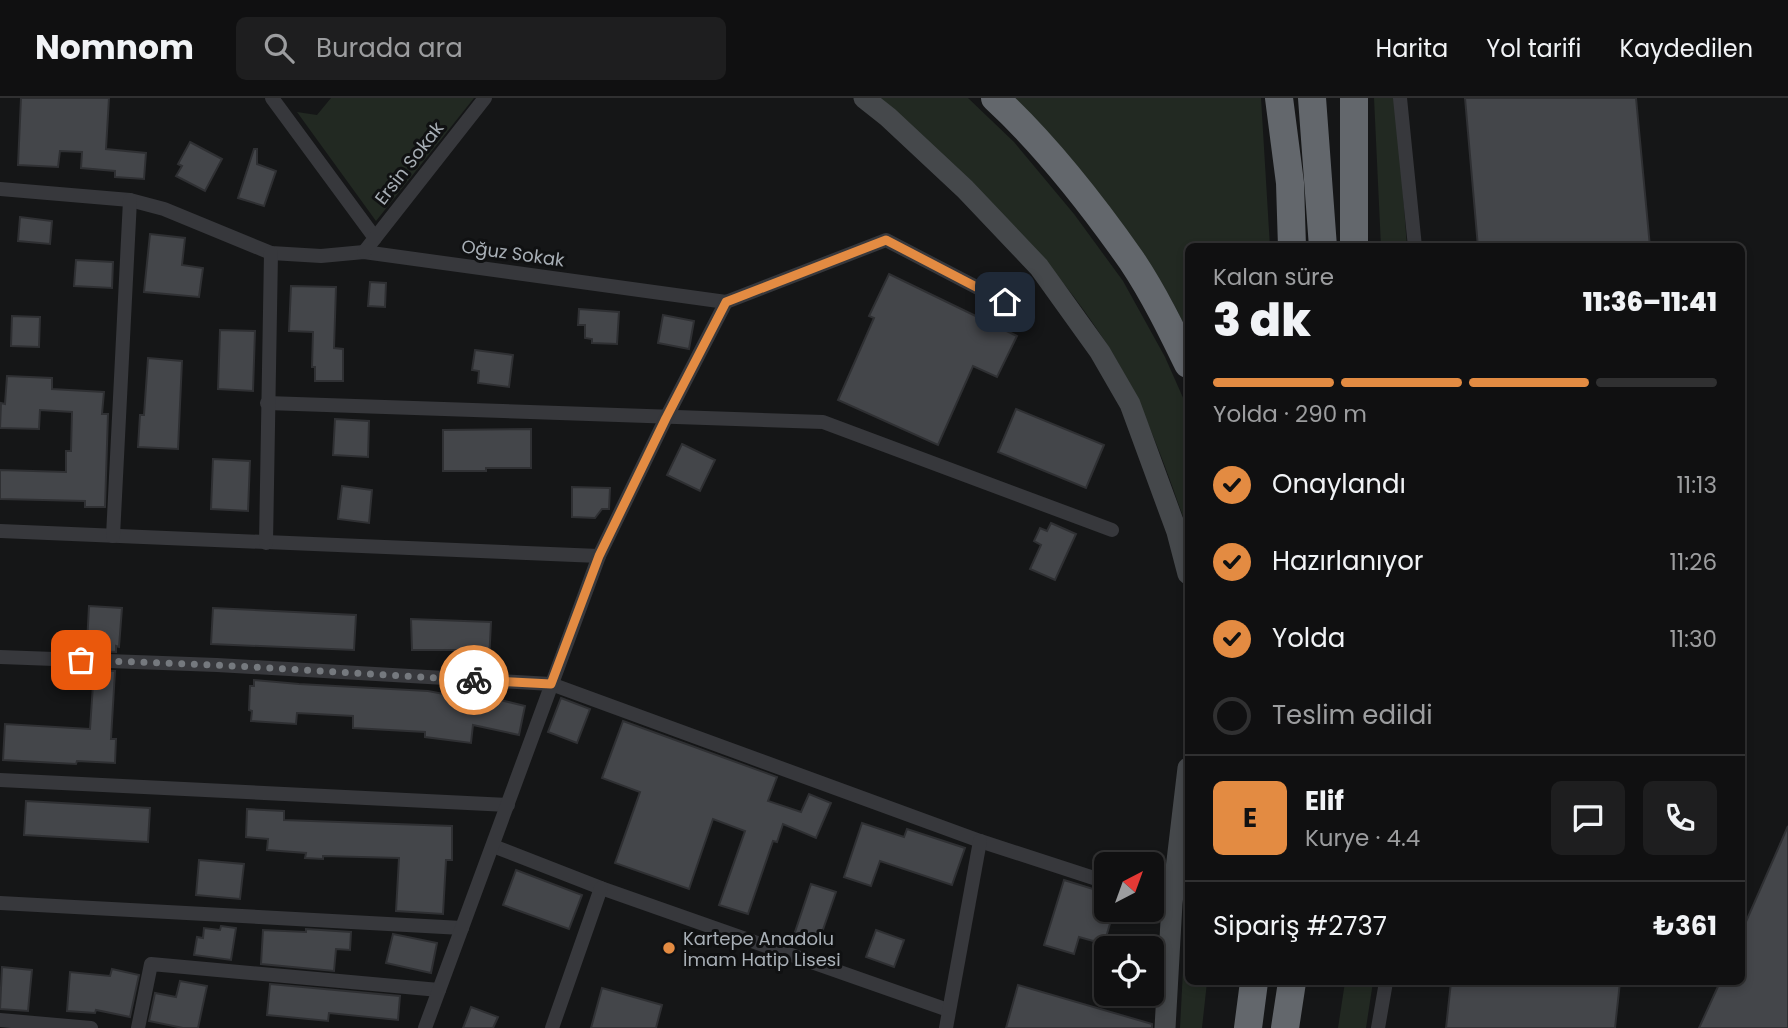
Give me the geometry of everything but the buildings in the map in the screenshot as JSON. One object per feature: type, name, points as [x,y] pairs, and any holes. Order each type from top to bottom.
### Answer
[{"type":"highway","points":[[995,98],[1060,167],[1133,263],[1185,358]]},
{"type":"highway","points":[[1279,98],[1290,183],[1292,243]]},
{"type":"highway","points":[[1312,98],[1323,243]]},
{"type":"highway","points":[[1354,98],[1354,243]]},
{"type":"highway","points":[[1240,985],[1241,1028]]},
{"type":"highway","points":[[1248,1028],[1254,985]]},
{"type":"highway","points":[[1285,1028],[1292,985]]},
{"type":"street","points":[[272,98],[375,238]]},
{"type":"street","name":"Ersin Sokak","points":[[364,252],[485,98]]},
{"type":"street","points":[[864,98],[888,117],[965,190],[1030,257],[1100,352],[1130,404],[1177,532],[1185,562]]},
{"type":"street","points":[[1400,98],[1415,243]]},
{"type":"street","name":"Oğuz Sokak","points":[[0,189],[130,200],[164,209],[271,253],[321,256],[364,252],[726,302],[886,240],[1005,302]]},
{"type":"street","points":[[113,536],[130,200]]},
{"type":"street","points":[[265,544],[271,253]]},
{"type":"street","points":[[425,1028],[599,556],[726,302]]},
{"type":"street","points":[[267,403],[823,422],[1112,530]]},
{"type":"street","points":[[0,531],[599,556]]},
{"type":"street","points":[[0,657],[217,665],[551,684],[980,841],[1094,877]]},
{"type":"street","points":[[0,780],[508,805]]},
{"type":"street","points":[[1165,1028],[1172,903],[1185,793]]},
{"type":"street","points":[[946,1028],[980,841]]},
{"type":"street","points":[[493,846],[601,888],[948,1010]]},
{"type":"street","points":[[552,1028],[601,888]]},
{"type":"street","points":[[1164,900],[1172,903]]},
{"type":"street","points":[[0,903],[462,928]]},
{"type":"street","points":[[138,1028],[151,964],[439,990]]},
{"type":"street","points":[[1378,1028],[1385,985]]},
{"type":"street","points":[[0,1020],[91,1028]]},
{"type":"shaded area","points":[[331,98],[474,98],[376,221],[297,112],[317,115]]},
{"type":"shaded area","points":[[876,98],[968,98],[1014,142],[1074,214],[1123,281],[1165,357],[1185,402],[1185,523],[1133,390],[1108,346],[1058,276],[1030,244],[940,155]]},
{"type":"shaded area","points":[[1013,98],[1261,98],[1270,243],[1185,243],[1185,327],[1153,269],[1087,181]]},
{"type":"shaded area","points":[[1374,98],[1396,98],[1407,243],[1381,243]]},
{"type":"shaded area","points":[[1185,931],[1185,985],[1207,985],[1202,1028],[1180,1028]]},
{"type":"shaded area","points":[[1345,985],[1373,985],[1366,1028],[1338,1028]]},
{"type":"way so far","points":[[81,660],[474,680]]},
{"type":"place","name":"Kartepe Anadolu İmam Hatip Lisesi","points":[[669,948]]},
{"type":"route","points":[[474,680],[551,684],[599,556],[726,302],[886,240],[1005,302]]}]
